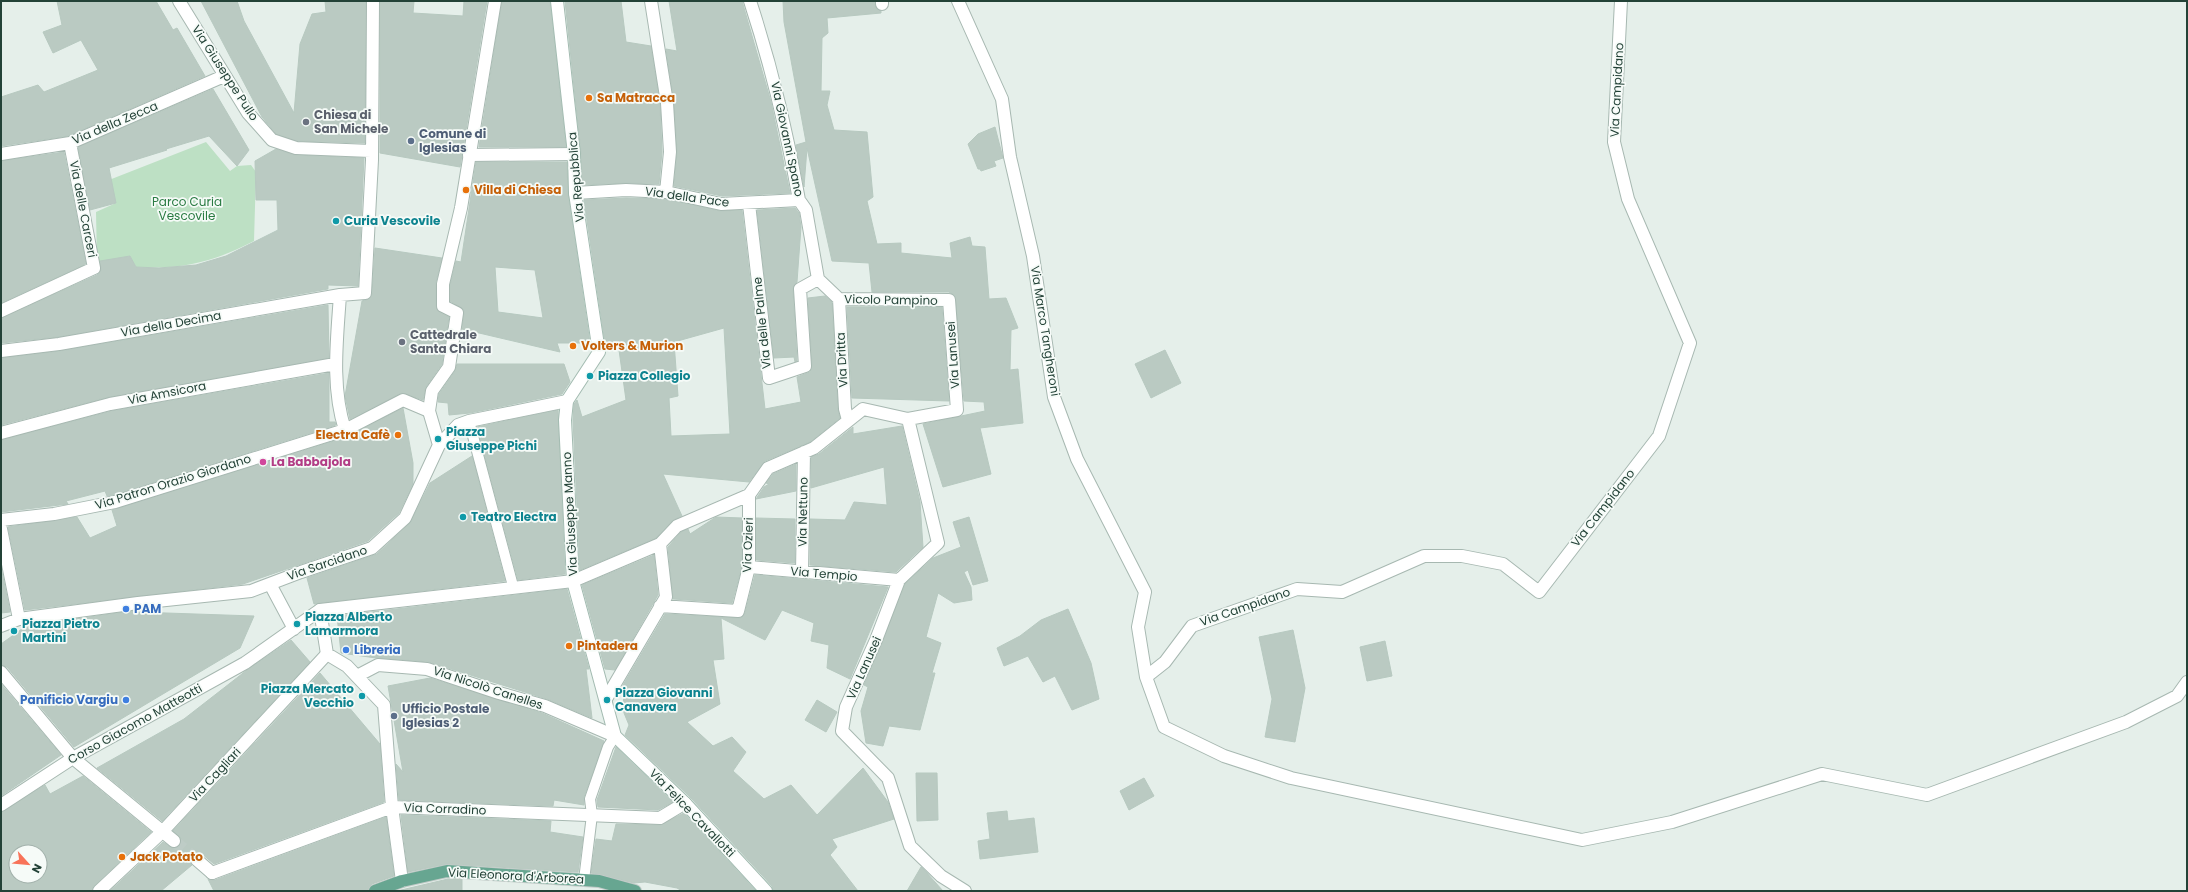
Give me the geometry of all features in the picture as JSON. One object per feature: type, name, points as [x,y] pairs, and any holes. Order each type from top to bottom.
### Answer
[{"type":"main road","name":"Via Eleonora d'Arborea","points":[[375,891],[402,881],[447,871],[599,881],[635,891]]},
{"type":"street","name":"Via Giuseppe Pullo","points":[[179,1],[248,113],[272,140],[296,148],[371,156]]},
{"type":"street","points":[[371,156],[374,1]]},
{"type":"street","points":[[495,1],[461,208],[443,284],[443,306],[457,313],[449,367],[432,391],[429,411],[439,445],[464,423],[567,401]]},
{"type":"street","name":"Via Repubblica","points":[[557,1],[574,154],[575,193],[599,352],[567,401]]},
{"type":"street","points":[[651,1],[667,110],[670,152],[666,192]]},
{"type":"street","name":"Via Giovanni Spano","points":[[750,1],[765,47],[786,127],[799,200],[806,210],[818,279]]},
{"type":"street","name":"Via Marco Tangheroni","points":[[958,1],[1002,98],[1010,158],[1033,256],[1054,398],[1077,459],[1145,592],[1138,627],[1146,677],[1164,727],[1224,756],[1291,778],[1582,840],[1672,822],[1822,774],[1928,795],[2126,722],[2177,696],[2187,682]]},
{"type":"street","name":"Via Campidano","points":[[1146,677],[1165,662],[1192,626],[1297,589],[1342,592],[1424,556],[1462,556],[1503,564],[1539,592],[1659,436],[1690,343],[1628,199],[1614,142],[1622,1]]},
{"type":"street","name":"Via della Zecca","points":[[1,154],[70,143],[224,76]]},
{"type":"street","name":"Via delle Carceri","points":[[1,311],[94,268],[70,143]]},
{"type":"street","points":[[469,155],[574,154]]},
{"type":"street","name":"Via della Decima","points":[[1,351],[59,344],[340,295],[365,293],[371,156]]},
{"type":"street","name":"Via della Pace","points":[[575,193],[626,190],[666,192],[712,203],[749,204],[799,200]]},
{"type":"street","name":"Via delle Palme","points":[[749,204],[769,378],[805,366],[800,289],[818,279]]},
{"type":"street","name":"Vicolo Pampino","points":[[818,279],[838,299],[949,300]]},
{"type":"street","points":[[340,295],[335,364],[339,411],[345,430]]},
{"type":"street","name":"Via Dritta","points":[[838,299],[845,409],[848,420]]},
{"type":"street","name":"Via Lanusei","points":[[949,300],[958,410],[908,419],[938,543],[899,580],[870,654],[846,708],[842,731],[888,778],[910,846],[941,876],[965,891]]},
{"type":"street","name":"Via Amsicora","points":[[1,433],[110,404],[335,364]]},
{"type":"street","name":"Via Patron Orazio Giordano","points":[[1,520],[54,514],[115,502],[345,430],[403,400],[429,411]]},
{"type":"street","name":"Via Giuseppe Manno","points":[[567,401],[565,420],[573,581],[606,699]]},
{"type":"street","points":[[270,584],[294,628],[320,610],[513,586],[573,581],[660,544],[677,526],[749,495],[768,468],[814,448],[863,409],[908,419]]},
{"type":"street","name":"Via Sarcidano","points":[[19,614],[59,614],[138,603],[251,591],[372,548],[405,518],[439,445]]},
{"type":"street","name":"Via Nettuno","points":[[802,572],[804,452]]},
{"type":"street","name":"Via Ozieri","points":[[660,606],[738,611],[749,568],[749,495]]},
{"type":"street","points":[[1,529],[5,568],[19,614],[1,626]]},
{"type":"street","points":[[615,736],[606,699],[666,597],[660,544]]},
{"type":"street","name":"Via Tempio","points":[[749,568],[899,580]]},
{"type":"street","points":[[320,610],[327,654],[348,666],[384,705],[392,806],[402,881]]},
{"type":"street","name":"Corso Giacomo Matteotti","points":[[1,805],[73,758],[245,664],[294,628]]},
{"type":"street","name":"Via Cagliari","points":[[100,891],[162,832],[327,654]]},
{"type":"street","name":"Via Nicolò Canelles","points":[[357,676],[378,665],[428,669],[499,693],[545,706],[615,736]]},
{"type":"street","points":[[1,672],[73,758],[174,841]]},
{"type":"street","name":"Via Felice Cavallotti","points":[[615,736],[685,803],[766,891]]},
{"type":"street","name":"Via Corradino","points":[[197,860],[212,873],[392,806],[660,818],[685,803]]},
{"type":"lane","points":[[464,423],[513,586]]},
{"type":"lane","points":[[584,880],[592,815],[590,799],[608,746],[615,736]]},
{"type":"green space","name":"Parco Curia Vescovile","points":[[206,142],[230,171],[237,166],[251,165],[256,172],[254,241],[211,259],[183,266],[152,268],[136,267],[130,256],[97,263],[96,212],[116,203],[109,180]]},
{"type":"building","points":[[57,1],[156,1],[173,30],[177,28],[205,76],[68,136],[1,146],[1,97],[38,85],[44,92],[98,70],[81,40],[53,53],[43,32],[62,25]]},
{"type":"building","points":[[201,1],[237,1],[244,21],[294,113],[300,44],[312,14],[326,12],[325,1],[366,1],[365,143],[297,141],[276,134],[262,117]]},
{"type":"building","points":[[380,1],[414,1],[413,13],[463,16],[464,1],[487,1],[460,167],[380,153]]},
{"type":"building","points":[[502,1],[550,1],[566,147],[479,147]]},
{"type":"building","points":[[565,1],[621,1],[626,42],[651,46],[660,104],[662,152],[659,184],[626,183],[582,185],[581,153]]},
{"type":"building","points":[[669,1],[742,1],[771,102],[790,193],[722,196],[674,186],[677,152],[674,103],[666,49],[677,51]]},
{"type":"building","points":[[783,1],[874,1],[876,8],[881,11],[881,13],[827,18],[828,33],[822,38],[821,91],[830,91],[827,105],[834,130],[867,132],[873,197],[867,201],[877,244],[901,243],[901,253],[952,258],[950,243],[970,237],[972,246],[985,247],[989,299],[1006,298],[1018,328],[1011,330],[1010,370],[1018,369],[1023,423],[980,428],[991,474],[943,487],[923,424],[985,411],[984,402],[964,401],[955,296],[949,292],[872,292],[869,263],[832,261],[807,148],[804,187],[796,145],[806,142],[784,22]]},
{"type":"building","points":[[213,89],[249,150],[237,166],[209,136],[109,168],[116,203],[90,210],[78,147]]},
{"type":"building","points":[[995,127],[1003,158],[994,161],[996,166],[981,171],[978,169],[968,144],[978,134]]},
{"type":"building","points":[[276,149],[295,155],[364,158],[358,286],[328,285],[328,289],[58,337],[1,343],[1,318],[97,275],[101,270],[100,261],[130,256],[136,267],[159,268],[196,265],[226,256],[278,230],[277,200],[256,200],[255,161]]},
{"type":"building","points":[[64,152],[86,264],[1,303],[1,161]]},
{"type":"building","points":[[476,162],[567,162],[568,194],[590,343],[557,343],[560,352],[462,329],[464,310],[450,301],[450,285],[456,261],[461,262]],"holes":[[[495,267],[535,270],[543,318],[498,312]]]},
{"type":"building","points":[[626,198],[665,199],[720,211],[742,210],[765,409],[801,402],[797,377],[810,372],[812,366],[808,298],[825,296],[832,302],[838,409],[840,418],[810,442],[765,461],[749,482],[663,474],[682,516],[672,521],[656,538],[580,570],[573,420],[574,404],[577,400],[582,417],[626,400],[618,343],[605,343],[584,200]],"holes":[[[724,328],[730,434],[671,436],[669,398],[678,396],[674,342]]]},
{"type":"building","points":[[795,208],[799,213],[801,227],[797,282],[793,289],[797,361],[795,362],[794,357],[774,358],[757,210]]},
{"type":"building","name":"Cattedrale Santa Chiara","points":[[375,248],[442,258],[436,282],[436,306],[439,312],[449,317],[442,364],[426,387],[423,400],[402,393],[350,419],[345,396],[362,301],[369,299],[372,294]]},
{"type":"building","points":[[328,305],[329,358],[109,397],[1,425],[1,358],[60,351]]},
{"type":"building","points":[[847,307],[942,307],[949,401],[852,398]]},
{"type":"building","points":[[1165,350],[1181,383],[1151,398],[1135,364]]},
{"type":"building","points":[[457,364],[564,364],[570,382],[562,394],[470,413],[449,415],[448,403],[438,402],[439,394],[455,371]]},
{"type":"building","points":[[329,373],[329,422],[335,422],[336,425],[113,495],[107,496],[105,491],[66,501],[68,504],[1,512],[1,440],[112,411]]},
{"type":"building","points":[[403,408],[413,463],[413,484],[399,513],[368,541],[243,584],[25,610],[8,527],[77,517],[90,538],[117,526],[112,510],[347,437]]},
{"type":"building","points":[[558,410],[565,574],[518,580],[477,427]]},
{"type":"building","points":[[902,426],[920,502],[923,547],[896,572],[810,565],[810,519],[845,520],[854,502],[887,505],[884,467],[811,488],[811,457],[819,454],[853,427],[853,434]]},
{"type":"building","points":[[472,456],[505,581],[314,604],[307,578],[377,554],[410,523],[430,483]]},
{"type":"building","points":[[796,464],[796,491],[756,499],[764,487],[769,484],[766,483],[773,474]]},
{"type":"building","points":[[716,517],[742,518],[742,566],[732,603],[673,599],[668,547],[681,532],[688,529],[690,534]]},
{"type":"building","points":[[969,517],[988,581],[973,585],[968,570],[964,572],[971,587],[972,600],[954,603],[938,593],[926,637],[941,643],[932,673],[935,673],[920,730],[889,726],[883,746],[866,743],[861,711],[868,687],[864,685],[905,584],[933,558],[961,547],[953,522]]},
{"type":"building","points":[[756,518],[795,519],[795,563],[756,560]]},
{"type":"building","points":[[654,555],[658,595],[615,670],[605,669],[582,585]]},
{"type":"building","points":[[1,567],[10,612],[1,613]]},
{"type":"building","points":[[755,575],[888,587],[850,679],[827,668],[829,645],[811,641],[814,623],[782,610],[765,640],[721,618],[724,659],[713,660],[720,704],[687,722],[713,746],[732,737],[746,752],[733,771],[764,799],[791,785],[817,815],[863,768],[888,802],[894,819],[832,839],[837,847],[830,855],[858,891],[773,891],[772,886],[691,798],[625,735],[629,725],[624,713],[623,685],[665,614],[741,618],[745,613]]},
{"type":"building","points":[[567,589],[589,669],[586,669],[592,718],[547,699],[429,662],[376,658],[341,653],[337,616]]},
{"type":"building","points":[[1068,609],[1091,663],[1099,699],[1072,710],[1055,676],[1043,682],[1028,656],[1004,666],[997,648],[1020,636],[1041,620]]},
{"type":"building","points":[[142,610],[137,612],[254,616],[240,648],[74,747],[7,667],[1,665],[1,644],[26,626]]},
{"type":"building","points":[[1293,630],[1305,688],[1295,742],[1265,737],[1272,699],[1259,637]]},
{"type":"building","points":[[291,640],[310,662],[162,821],[97,768],[184,719],[247,670]]},
{"type":"building","points":[[1385,641],[1392,676],[1367,681],[1360,647]]},
{"type":"building","points":[[320,673],[380,744],[384,802],[214,864],[202,854],[194,853],[190,858],[192,865],[161,891],[110,891],[163,842],[172,848],[180,846],[181,838],[173,831]]},
{"type":"building","points":[[430,678],[542,713],[604,741],[584,797],[584,805],[554,800],[553,806],[399,800],[396,764],[403,772],[388,686]]},
{"type":"building","points":[[1,684],[61,755],[1,796]]},
{"type":"building","points":[[817,700],[837,712],[826,732],[805,720]]},
{"type":"building","points":[[616,747],[673,802],[658,810],[598,807],[597,800]]},
{"type":"building","points":[[916,773],[937,773],[938,820],[917,821]]},
{"type":"building","points":[[83,776],[151,832],[94,886],[92,891],[1,891],[1,812],[45,785],[50,794]]},
{"type":"building","points":[[1144,778],[1154,796],[1129,810],[1120,791]]},
{"type":"building","points":[[1007,811],[1008,821],[1034,818],[1038,852],[980,859],[978,841],[990,839],[987,813]]},
{"type":"building","points":[[684,813],[756,891],[682,891],[677,888],[645,882],[634,883],[591,873],[596,839],[612,841],[616,824],[660,825]]},
{"type":"building","points":[[401,815],[551,821],[550,832],[583,837],[578,872],[447,864],[408,872]]},
{"type":"building","points":[[386,817],[394,876],[372,884],[368,891],[214,891],[208,879],[215,880]]},
{"type":"building","points":[[921,867],[927,873],[943,891],[907,891]]},
{"type":"building","points":[[448,879],[462,879],[462,891],[397,891]]},
{"type":"tunnel","points":[[174,841],[197,860]]},
{"type":"place","name":"Sa Matracca","points":[[589,98]]},
{"type":"place","name":"Chiesa di San Michele","points":[[306,122]]},
{"type":"place","name":"Comune di Iglesias","points":[[411,141]]},
{"type":"place","name":"Villa di Chiesa","points":[[466,190]]},
{"type":"place","name":"Curia Vescovile","points":[[336,221]]},
{"type":"place","name":"Cattedrale Santa Chiara","points":[[402,342]]},
{"type":"place","name":"Volters & Murion","points":[[573,346]]},
{"type":"place","name":"Piazza Collegio","points":[[590,376]]},
{"type":"place","name":"Electra Cafè","points":[[398,435]]},
{"type":"place","name":"Piazza Giuseppe Pichi","points":[[438,439]]},
{"type":"place","name":"La Babbajola","points":[[263,462]]},
{"type":"place","name":"Teatro Electra","points":[[463,517]]},
{"type":"place","name":"PAM","points":[[126,609]]},
{"type":"place","name":"Piazza Alberto Lamarmora","points":[[297,624]]},
{"type":"place","name":"Piazza Pietro Martini","points":[[14,631]]},
{"type":"place","name":"Pintadera","points":[[569,646]]},
{"type":"place","name":"Libreria","points":[[346,650]]},
{"type":"place","name":"Piazza Mercato Vecchio","points":[[362,696]]},
{"type":"place","name":"Panificio Vargiu","points":[[126,700]]},
{"type":"place","name":"Piazza Giovanni Canavera","points":[[607,700]]},
{"type":"place","name":"Ufficio Postale Iglesias 2","points":[[394,716]]},
{"type":"place","name":"Jack Potato","points":[[122,857]]}]
